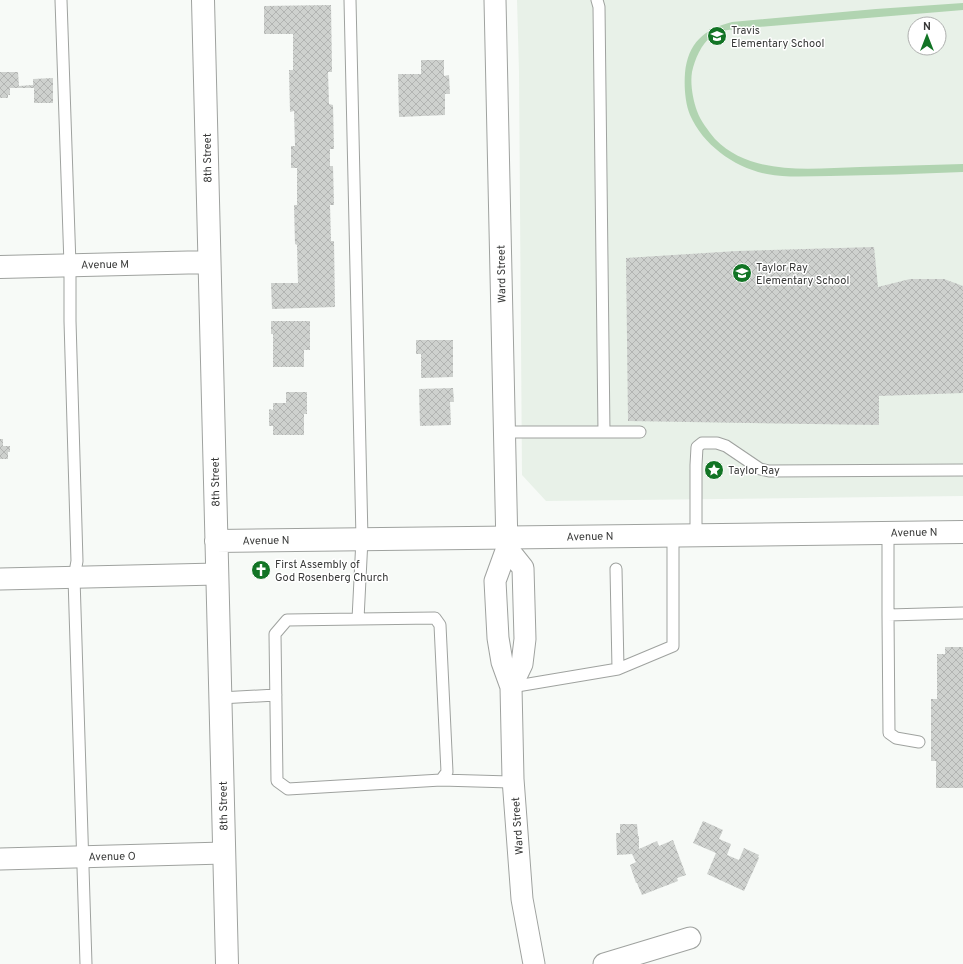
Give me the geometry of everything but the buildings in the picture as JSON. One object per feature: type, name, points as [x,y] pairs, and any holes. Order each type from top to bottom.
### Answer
[{"type":"street","name":"8th Street","points":[[203,0],[227,964]]},
{"type":"street","name":"Ward Street","points":[[495,0],[505,432],[506,543],[495,581],[498,638],[502,662],[511,687],[514,782],[522,899],[534,964]]},
{"type":"street","name":"Avenue M","points":[[0,267],[209,262]]},
{"type":"street","name":"Avenue N","points":[[216,540],[362,539],[506,543],[673,535],[963,532]]},
{"type":"street","name":"Ward Street","points":[[506,543],[523,568],[525,638],[522,664],[511,687]]},
{"type":"street","points":[[0,579],[217,574]]},
{"type":"street","name":"Avenue O","points":[[0,858],[224,853]]},
{"type":"street","points":[[604,964],[690,938]]},
{"type":"lane","points":[[61,0],[70,265],[70,321],[77,561],[74,578],[86,964]]},
{"type":"lane","points":[[350,0],[362,539],[358,619]]},
{"type":"lane","points":[[597,0],[599,7],[604,432]]},
{"type":"lane","points":[[505,432],[640,432]]},
{"type":"lane","points":[[696,535],[697,447],[702,443],[717,443],[726,446],[760,469],[769,471],[963,470]]},
{"type":"lane","points":[[888,532],[889,733],[896,738],[920,742]]},
{"type":"lane","points":[[511,687],[618,669],[673,646],[673,535]]},
{"type":"lane","points":[[616,569],[618,669]]},
{"type":"lane","points":[[888,615],[963,614]]},
{"type":"lane","points":[[441,780],[447,772],[440,625],[435,618],[287,620],[275,634],[277,781],[288,789],[441,780],[514,782]]},
{"type":"lane","points":[[220,698],[276,695]]},
{"type":"shaded area","name":"Taylor Ray Elementary School","points":[[517,0],[963,0],[963,496],[546,501],[522,475],[519,72]]},
{"type":"green space","points":[[963,3],[963,10],[726,30],[712,36],[702,47],[693,67],[691,82],[696,107],[705,126],[715,139],[730,151],[747,160],[764,165],[803,169],[963,164],[963,172],[806,176],[782,176],[767,174],[743,166],[721,154],[703,136],[688,110],[685,73],[690,53],[699,39],[706,33],[722,25],[732,22]]},
{"type":"place","name":"Travis Elementary School","points":[[717,36]]},
{"type":"place","name":"Taylor Ray Elementary School","points":[[742,273]]},
{"type":"place","name":"Taylor Ray","points":[[714,470]]},
{"type":"place","name":"First Assembly of God Rosenberg Church","points":[[261,570]]}]
